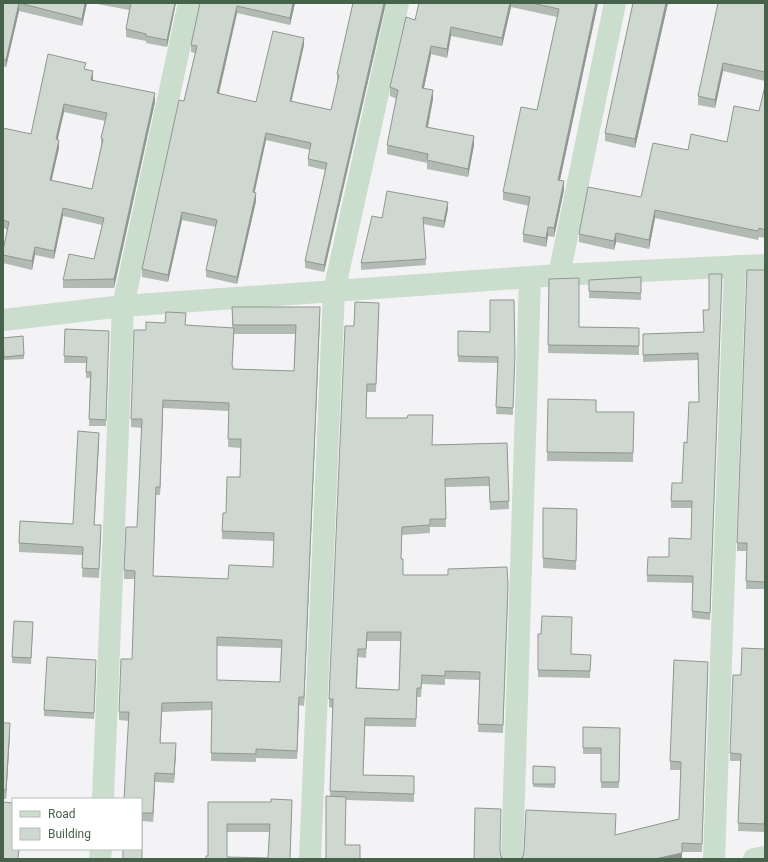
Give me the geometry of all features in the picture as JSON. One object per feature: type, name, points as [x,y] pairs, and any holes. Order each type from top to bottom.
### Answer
[{"type":"street","points":[[103,798],[123,306],[189,3]]},
{"type":"street","points":[[310,859],[334,290],[398,3]]},
{"type":"street","points":[[559,275],[615,3]]},
{"type":"street","points":[[3,320],[123,306],[334,290],[559,275],[765,265]]},
{"type":"street","points":[[714,859],[735,266]]},
{"type":"street","points":[[512,859],[530,277]]},
{"type":"street","points":[[754,859],[765,857]]},
{"type":"building","points":[[3,3],[19,3],[6,60],[3,59]]},
{"type":"building","points":[[19,3],[85,3],[82,19]]},
{"type":"building","points":[[131,3],[175,3],[167,40],[146,36],[146,34],[126,29]]},
{"type":"building","points":[[200,3],[293,3],[290,18],[237,6],[217,93],[256,102],[273,31],[304,38],[290,101],[331,110],[339,75],[337,74],[353,3],[384,3],[324,265],[305,261],[327,163],[308,159],[311,143],[266,133],[253,192],[256,193],[237,277],[206,270],[217,220],[182,212],[168,275],[142,269],[179,100],[184,101],[197,46],[191,45]]},
{"type":"building","points":[[419,3],[510,3],[502,38],[451,27],[447,49],[431,46],[422,88],[433,90],[426,127],[474,136],[468,169],[427,160],[428,154],[387,145],[398,90],[390,87],[406,17],[415,20]]},
{"type":"building","points":[[532,3],[596,3],[558,180],[564,181],[554,228],[548,227],[546,238],[523,234],[530,197],[503,192],[521,107],[537,110],[559,9]]},
{"type":"building","points":[[633,3],[666,3],[635,139],[605,133]]},
{"type":"building","points":[[718,3],[765,3],[765,72],[723,63],[715,100],[698,96]]},
{"type":"building","points":[[48,54],[86,63],[84,69],[93,71],[91,80],[155,93],[114,279],[63,280],[69,254],[94,259],[104,218],[63,208],[54,251],[35,247],[32,261],[3,255],[9,222],[3,220],[3,128],[31,134]],"holes":[[[64,104],[107,113],[92,189],[50,180],[59,140],[56,139]]]},
{"type":"building","points":[[765,86],[765,230],[759,228],[758,231],[655,210],[649,240],[616,233],[614,241],[579,234],[588,187],[641,197],[653,143],[688,150],[691,134],[727,142],[734,106],[759,111]]},
{"type":"building","points":[[387,191],[448,202],[444,221],[423,217],[426,259],[361,263],[372,216],[382,218]]},
{"type":"building","points":[[747,270],[765,270],[765,582],[746,581],[747,543],[737,543]]},
{"type":"building","points":[[709,274],[722,274],[710,613],[692,611],[693,576],[647,575],[648,557],[669,557],[669,538],[691,539],[692,501],[671,501],[672,483],[682,483],[684,442],[687,443],[689,402],[699,402],[698,353],[643,355],[643,334],[704,332],[703,310],[709,310]]},
{"type":"building","points":[[641,277],[641,293],[589,291],[589,280]]},
{"type":"building","points":[[579,278],[579,327],[639,328],[639,346],[548,345],[549,279]]},
{"type":"building","points":[[490,300],[514,300],[515,354],[513,408],[496,407],[498,357],[458,356],[458,331],[490,332]]},
{"type":"building","points":[[355,302],[379,303],[376,384],[367,384],[366,418],[407,418],[408,415],[433,415],[432,445],[507,443],[509,501],[490,502],[489,477],[445,479],[446,519],[430,519],[430,525],[402,527],[401,559],[403,559],[403,575],[448,575],[448,569],[507,567],[508,585],[503,725],[478,724],[480,672],[445,671],[445,676],[422,675],[421,688],[417,688],[416,719],[365,718],[363,775],[414,776],[414,794],[330,791],[333,699],[329,699],[345,326],[354,326]],"holes":[[[367,632],[401,632],[399,690],[356,688],[358,649],[366,649]]]},
{"type":"building","points":[[232,307],[320,307],[304,697],[299,697],[297,751],[256,749],[256,754],[211,753],[212,702],[162,703],[160,743],[176,743],[174,774],[155,773],[153,813],[142,813],[142,798],[124,798],[129,712],[119,712],[121,659],[132,659],[135,571],[124,570],[126,527],[137,527],[142,419],[131,419],[134,330],[146,330],[146,322],[165,323],[166,312],[186,313],[185,325],[234,328],[233,369],[294,371],[296,325],[233,325]],"holes":[[[163,400],[229,403],[228,439],[241,439],[240,477],[227,477],[226,513],[223,513],[222,531],[274,533],[273,567],[229,565],[228,579],[153,576],[156,487],[160,487]],[[217,637],[282,640],[280,682],[217,680]]]},
{"type":"building","points":[[65,329],[109,331],[106,420],[89,419],[91,372],[86,372],[87,357],[64,356]]},
{"type":"building","points":[[23,336],[24,355],[4,357],[3,338]]},
{"type":"building","points":[[548,399],[596,400],[596,412],[634,412],[633,453],[547,452]]},
{"type":"building","points":[[78,431],[99,433],[94,525],[101,525],[99,569],[82,568],[83,547],[19,543],[20,521],[73,524]]},
{"type":"building","points":[[543,508],[577,509],[576,561],[543,558]]},
{"type":"building","points":[[542,616],[572,617],[571,654],[591,655],[590,671],[538,670],[538,634],[541,634]]},
{"type":"building","points":[[14,621],[33,622],[31,658],[12,657]]},
{"type":"building","points":[[742,648],[765,649],[764,824],[738,823],[741,754],[730,753],[733,675],[741,675]]},
{"type":"building","points":[[47,657],[96,660],[94,713],[44,710]]},
{"type":"building","points":[[674,660],[708,662],[702,844],[682,843],[682,853],[655,859],[520,859],[523,857],[524,851],[526,810],[616,814],[615,835],[679,819],[681,762],[670,761]]},
{"type":"building","points":[[3,723],[10,723],[6,790],[3,790]]},
{"type":"building","points":[[583,727],[620,728],[619,782],[601,782],[601,748],[583,748]]},
{"type":"building","points":[[533,766],[555,767],[555,784],[533,784]]},
{"type":"building","points":[[326,796],[346,797],[345,845],[360,845],[360,859],[326,859]]},
{"type":"building","points":[[271,799],[292,800],[290,859],[206,859],[206,856],[208,856],[208,802],[271,802]],"holes":[[[227,824],[270,824],[268,858],[227,857]]]},
{"type":"building","points":[[3,802],[12,803],[12,850],[19,850],[18,859],[3,859]]},
{"type":"building","points":[[475,808],[501,809],[500,850],[501,857],[504,859],[474,859]]},
{"type":"building","points":[[123,850],[142,850],[142,859],[123,859]]}]
